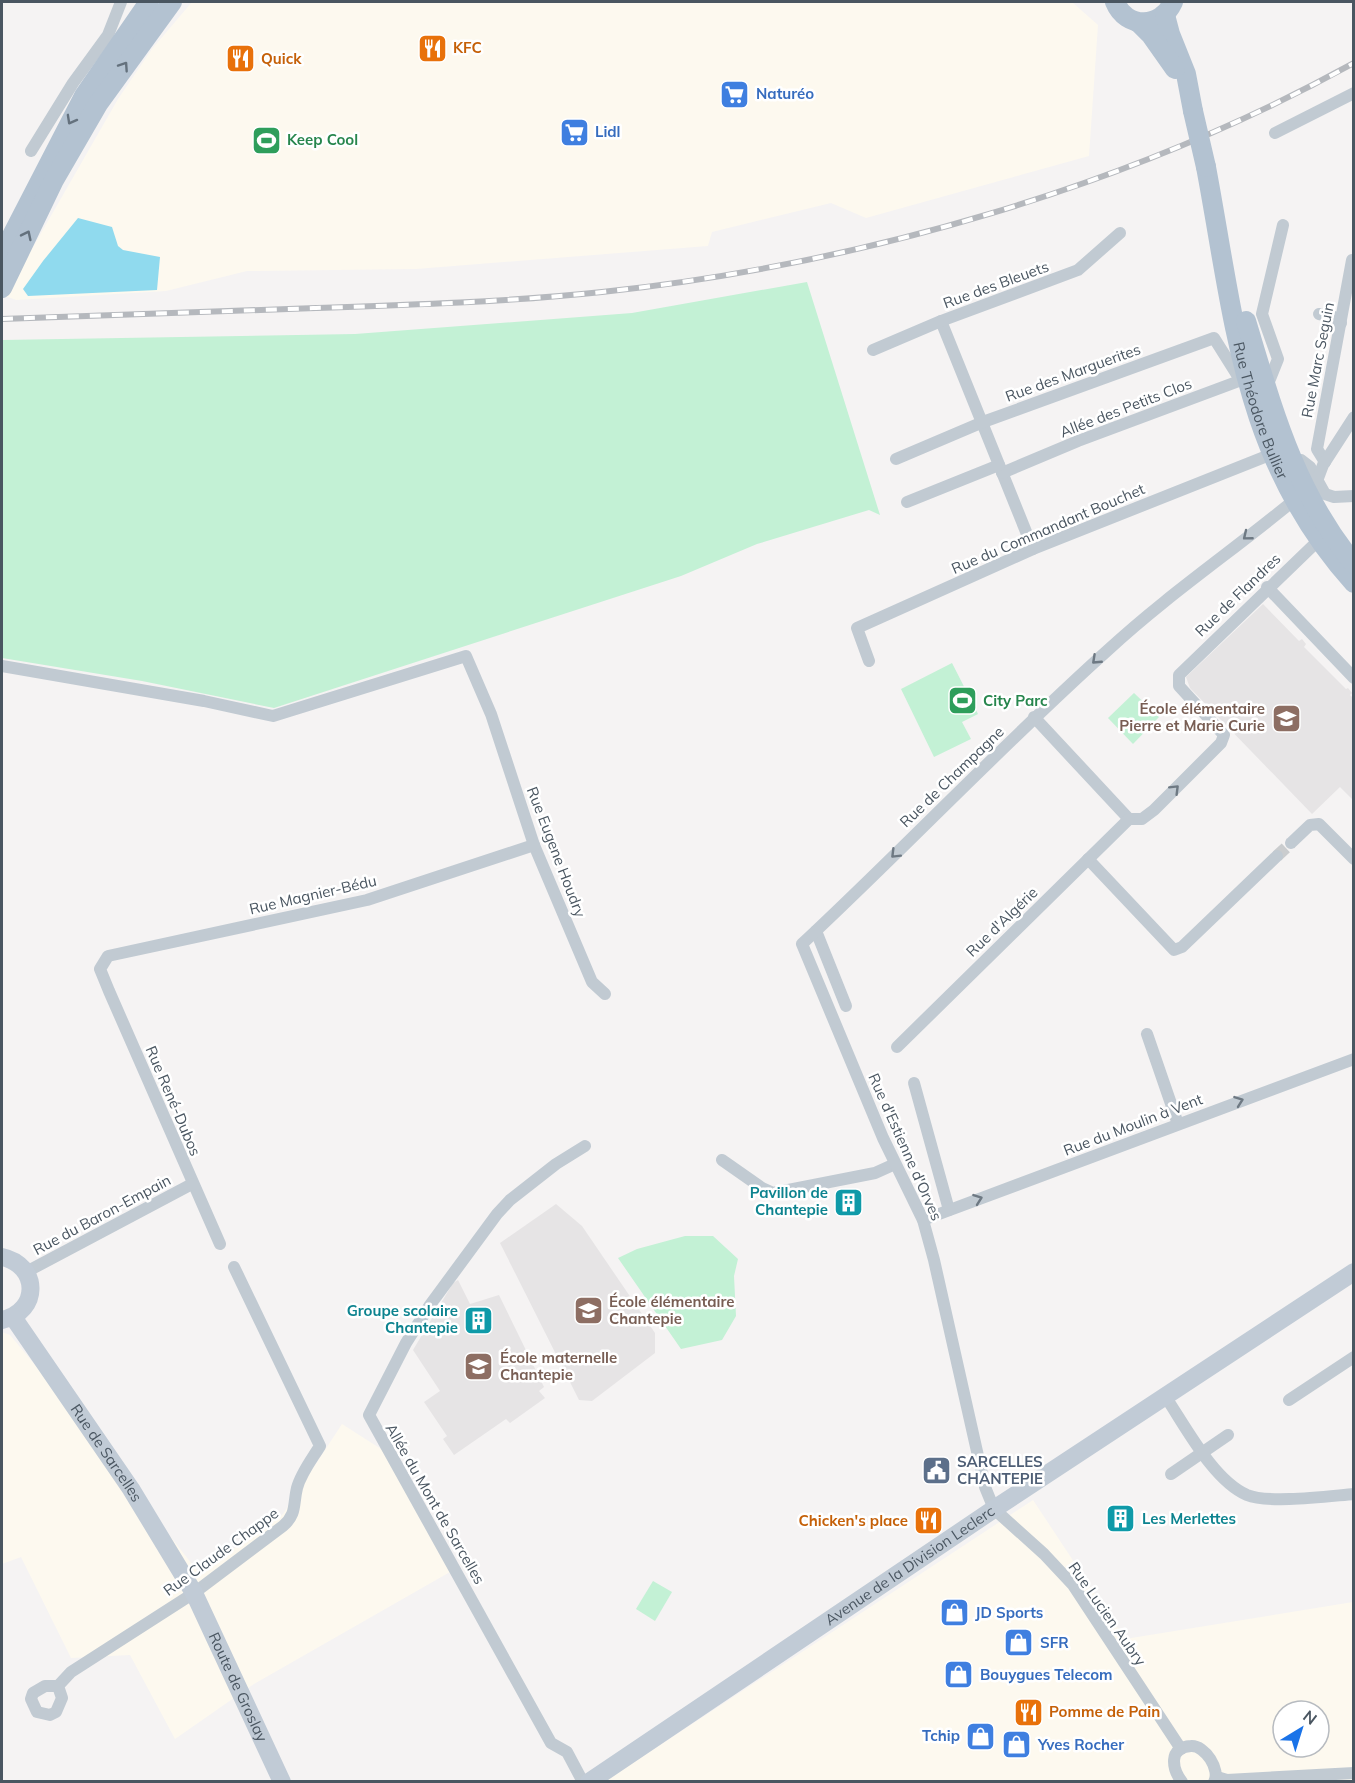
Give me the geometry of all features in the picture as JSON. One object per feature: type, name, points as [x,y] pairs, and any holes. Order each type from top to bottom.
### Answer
[{"type":"main road","points":[[2,255],[84,96],[149,2]]},
{"type":"main road","points":[[2,288],[54,180],[98,104],[172,2]]},
{"type":"main road","name":"Rue Théodore Bullier","points":[[1113,2],[1125,17],[1139,23],[1162,50],[1190,102]]},
{"type":"main road","points":[[1139,23],[1157,20],[1169,8]]},
{"type":"main road","name":"Rue Théodore Bullier","points":[[1169,8],[1170,34],[1186,74],[1190,102],[1251,381],[1281,459],[1304,490],[1324,535],[1353,584]]},
{"type":"main road","name":"Rue Théodore Bullier","points":[[1324,535],[1353,564]]},
{"type":"main road","points":[[2,1257],[12,1259],[26,1272],[31,1293],[22,1311],[8,1318]]},
{"type":"main road","name":"Avenue de la Division Leclerc","points":[[589,1782],[994,1509],[1353,1272]]},
{"type":"main road","name":"Rue de Sarcelles","points":[[8,1318],[131,1489],[194,1593]]},
{"type":"main road","name":"Route de Groslay","points":[[194,1593],[282,1782]]},
{"type":"street","points":[[31,151],[73,83],[108,35],[121,2]]},
{"type":"street","points":[[1275,133],[1353,93]]},
{"type":"street","points":[[1251,381],[1270,379],[1278,359],[1262,314],[1283,225]]},
{"type":"street","name":"Rue des Bleuets","points":[[873,350],[941,321],[1078,270],[1120,233]]},
{"type":"street","name":"Rue Marc Seguin","points":[[1325,462],[1317,449],[1352,260]]},
{"type":"street","points":[[1319,314],[1334,317],[1341,323]]},
{"type":"street","points":[[941,321],[1033,549]]},
{"type":"street","name":"Rue des Marguerites","points":[[896,459],[982,422],[1214,338],[1251,381]]},
{"type":"street","name":"Allée des Petits Clos","points":[[907,501],[1251,381]]},
{"type":"street","points":[[1304,490],[1325,462],[1353,417]]},
{"type":"street","points":[[1281,459],[1305,462],[1304,490]]},
{"type":"street","name":"Rue du Commandant Bouchet","points":[[869,661],[857,628],[1033,549],[1281,459]]},
{"type":"street","points":[[1304,490],[1321,490],[1329,496],[1353,496]]},
{"type":"street","name":"Rue de Champagne","points":[[802,944],[1034,717],[1155,608],[1304,490]]},
{"type":"street","name":"Rue de Flandres","points":[[1129,819],[1142,819],[1154,810],[1221,743],[1224,735],[1179,686],[1179,675],[1267,587],[1324,535]]},
{"type":"street","points":[[1267,587],[1353,678]]},
{"type":"street","name":"Rue Eugene Houdry","points":[[2,666],[204,701],[273,716],[466,656],[491,714],[534,845],[592,982],[605,994]]},
{"type":"street","points":[[1034,717],[1129,819]]},
{"type":"street","name":"Rue d'Algérie","points":[[897,1047],[1129,819]]},
{"type":"street","points":[[1291,843],[1313,824],[1324,828],[1353,859]]},
{"type":"street","name":"Rue Magnier-Bédu","points":[[100,969],[108,956],[367,900],[534,845]]},
{"type":"street","points":[[1088,859],[1174,950],[1182,947],[1276,856]]},
{"type":"street","points":[[816,931],[846,1006]]},
{"type":"street","name":"Rue d'Estienne d'Orves","points":[[802,944],[895,1164],[923,1220],[985,1487],[994,1509]]},
{"type":"street","name":"Rue René-Dubos","points":[[100,969],[220,1244]]},
{"type":"street","points":[[1147,1034],[1179,1124]]},
{"type":"street","name":"Rue du Moulin à Vent","points":[[923,1220],[1353,1059]]},
{"type":"street","points":[[914,1083],[949,1210]]},
{"type":"street","name":"Allée du Mont de Sarcelles","points":[[583,1782],[567,1752],[551,1743],[369,1415],[391,1370],[430,1305],[497,1214],[510,1200],[548,1170],[585,1146]]},
{"type":"street","points":[[722,1160],[773,1193],[875,1173],[895,1164]]},
{"type":"street","name":"Rue du Baron-Empain","points":[[26,1272],[192,1184]]},
{"type":"street","name":"Rue Claude Chappe","points":[[58,1686],[71,1672],[194,1593],[291,1519],[295,1509],[297,1488],[320,1446],[234,1267]]},
{"type":"street","points":[[1289,1400],[1353,1357]]},
{"type":"street","points":[[1166,1396],[1203,1452],[1228,1484],[1249,1496],[1278,1498],[1353,1494]]},
{"type":"street","points":[[1171,1474],[1228,1435]]},
{"type":"street","name":"Rue Lucien Aubry","points":[[994,1509],[1044,1554],[1072,1585],[1181,1749]]},
{"type":"street","points":[[1182,1782],[1174,1771],[1173,1761],[1181,1749],[1192,1746],[1199,1748],[1215,1767],[1216,1779],[1353,1773]]},
{"type":"shaded area","points":[[192,2],[1072,2],[1098,25],[1089,156],[866,218],[831,203],[712,232],[708,246],[416,269],[247,271],[166,291],[16,300],[5,296],[118,99],[152,49]]},
{"type":"shaded area","name":"École élémentaire Pierre et Marie Curie","points":[[1263,604],[1299,641],[1302,639],[1306,644],[1304,647],[1352,693],[1350,695],[1354,699],[1353,800],[1340,787],[1312,814],[1190,688],[1186,677]]},
{"type":"shaded area","name":"École élémentaire Chantepie","points":[[556,1204],[582,1226],[655,1333],[655,1353],[592,1401],[579,1400],[500,1243]]},
{"type":"shaded area","name":"École maternelle Chantepie","points":[[458,1280],[470,1304],[499,1295],[544,1387],[539,1391],[545,1398],[510,1423],[506,1419],[454,1455],[443,1439],[447,1436],[424,1402],[440,1391],[413,1350],[453,1283]]},
{"type":"shaded area","points":[[2,1332],[10,1335],[45,1377],[199,1573],[283,1514],[342,1424],[392,1456],[450,1572],[254,1684],[175,1739],[130,1655],[71,1658],[21,1557],[2,1564]]},
{"type":"shaded area","points":[[1033,1500],[1125,1639],[1353,1602],[1353,1781],[604,1782]]},
{"type":"green space","points":[[807,282],[880,515],[869,510],[757,544],[681,576],[274,708],[142,681],[2,658],[2,340],[355,334],[632,313]]},
{"type":"green space","points":[[952,663],[978,714],[962,722],[971,739],[934,757],[901,689]]},
{"type":"green space","points":[[1134,693],[1159,717],[1133,744],[1108,718]]},
{"type":"green space","points":[[685,1236],[713,1236],[738,1259],[734,1276],[736,1316],[722,1340],[681,1349],[618,1258],[637,1249]]},
{"type":"green space","points":[[653,1581],[672,1592],[655,1621],[636,1609]]},
{"type":"water","points":[[78,218],[112,227],[118,246],[123,250],[160,257],[157,290],[28,296],[23,289]]},
{"type":"tunnel","points":[[1277,856],[1291,843]]},
{"type":"railway","points":[[2,319],[531,298],[602,292],[698,279],[795,262],[893,240],[989,214],[1084,183],[1177,147],[1268,107],[1354,63]]},
{"type":"place","name":"KFC","points":[[432,48]]},
{"type":"place","name":"Quick","points":[[240,59]]},
{"type":"place","name":"Naturéo","points":[[735,94]]},
{"type":"place","name":"Lidl","points":[[574,132]]},
{"type":"place","name":"Keep Cool","points":[[266,140]]},
{"type":"place","name":"City Parc","points":[[962,701]]},
{"type":"place","name":"École élémentaire Pierre et Marie Curie","points":[[1286,718]]},
{"type":"place","name":"Pavillon de Chantepie","points":[[849,1202]]},
{"type":"place","name":"École élémentaire Chantepie","points":[[588,1311]]},
{"type":"place","name":"Groupe scolaire Chantepie","points":[[479,1320]]},
{"type":"place","name":"École maternelle Chantepie","points":[[479,1367]]},
{"type":"place","name":"SARCELLES CHANTEPIE","points":[[936,1471]]},
{"type":"place","name":"Les Merlettes","points":[[1121,1519]]},
{"type":"place","name":"Chicken's place","points":[[929,1521]]},
{"type":"place","name":"JD Sports","points":[[954,1613]]},
{"type":"place","name":"SFR","points":[[1019,1643]]},
{"type":"place","name":"Bouygues Telecom","points":[[959,1675]]},
{"type":"place","name":"Pomme de Pain","points":[[1028,1712]]},
{"type":"place","name":"Tchip","points":[[981,1736]]},
{"type":"place","name":"Yves Rocher","points":[[1017,1745]]}]
